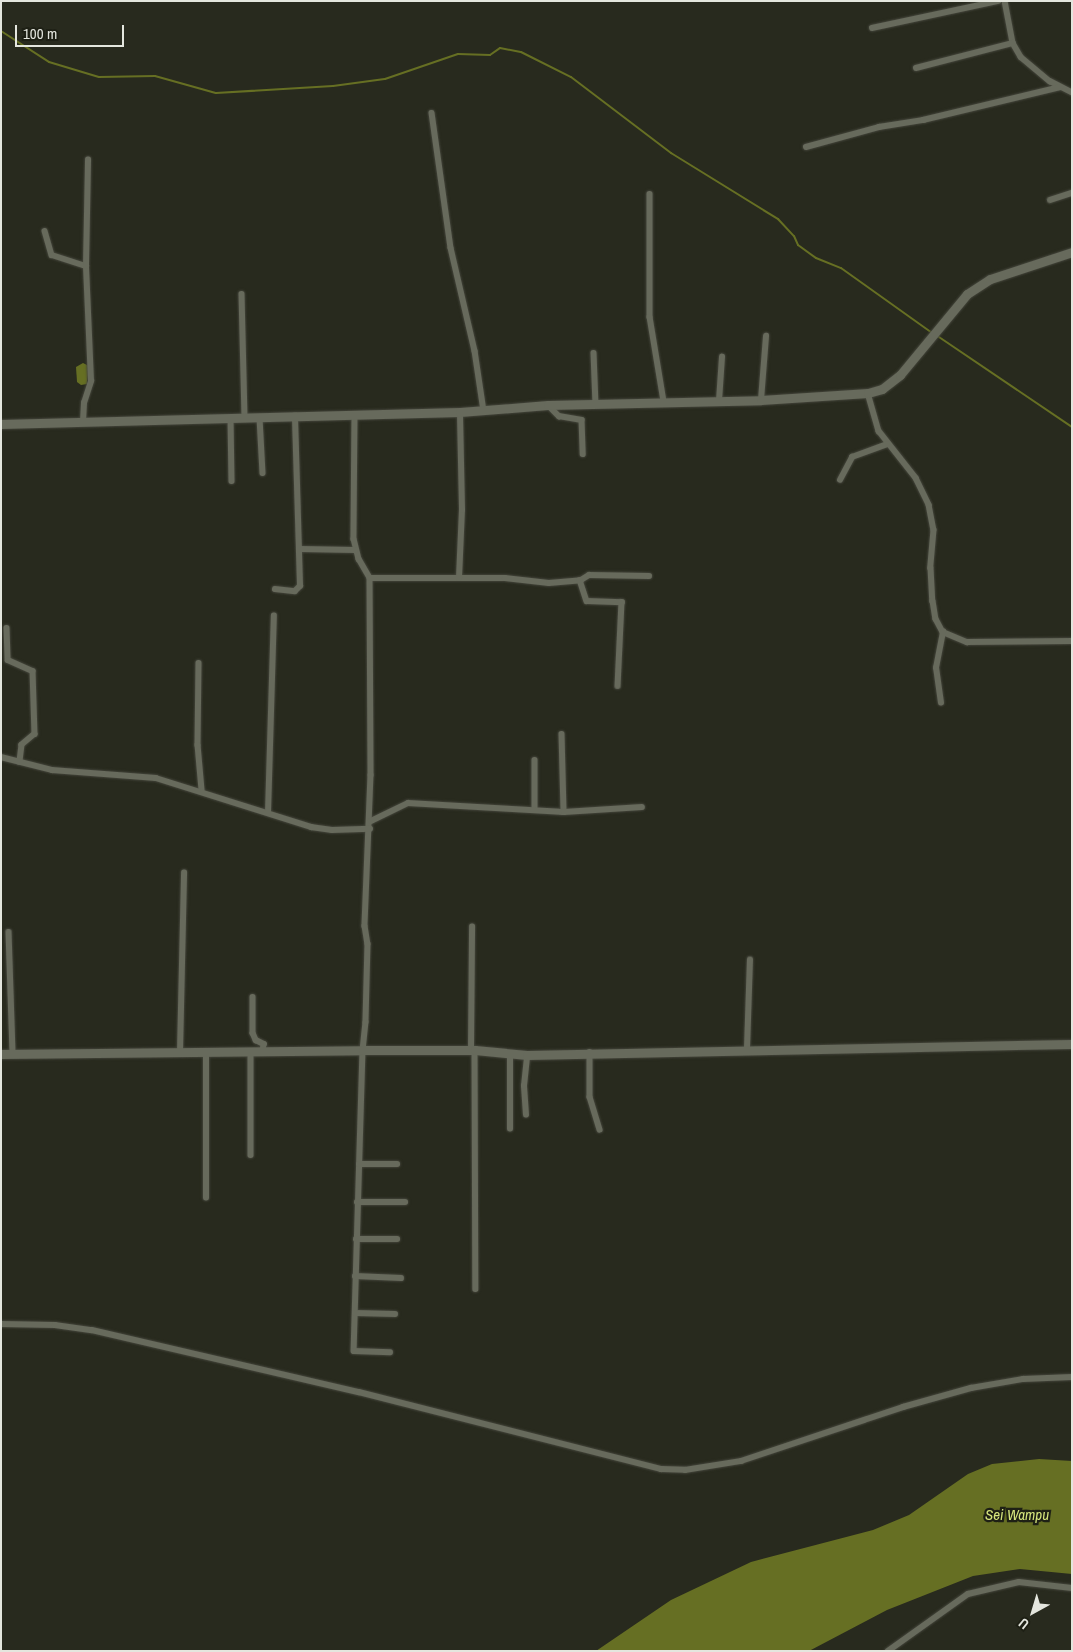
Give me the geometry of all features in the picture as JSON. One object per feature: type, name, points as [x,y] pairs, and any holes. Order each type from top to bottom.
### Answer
[{"type":"street","points":[[872,28],[998,1]]},
{"type":"street","points":[[1005,1],[1013,43],[1028,63],[1060,87],[1072,92]]},
{"type":"street","points":[[916,68],[1013,43]]},
{"type":"street","points":[[806,147],[879,127],[923,120],[1060,87]]},
{"type":"street","points":[[432,113],[452,248],[475,351],[484,410]]},
{"type":"street","points":[[83,422],[84,402],[91,381],[86,266],[88,160]]},
{"type":"street","points":[[1050,200],[1072,193]]},
{"type":"street","points":[[650,194],[650,317],[664,402]]},
{"type":"street","points":[[45,231],[52,255],[86,266]]},
{"type":"street","points":[[1,424],[460,412],[548,405],[761,400],[868,393],[882,389],[900,374],[930,342],[963,298],[990,279],[1072,252]]},
{"type":"street","points":[[242,294],[245,418]]},
{"type":"street","points":[[761,400],[766,336]]},
{"type":"street","points":[[594,353],[596,405]]},
{"type":"street","points":[[719,401],[722,358]]},
{"type":"street","points":[[868,393],[876,424],[887,444],[916,478],[929,505],[934,530],[931,568],[934,600],[936,618],[943,632],[936,668],[941,703]]},
{"type":"street","points":[[548,405],[559,416],[582,420],[584,454]]},
{"type":"street","points":[[460,412],[462,510],[460,578]]},
{"type":"street","points":[[355,415],[355,550],[370,578],[370,829],[365,926],[368,944],[366,1022],[363,1050],[356,1239],[354,1351],[390,1352]]},
{"type":"street","points":[[275,589],[298,590],[300,548],[295,416]]},
{"type":"street","points":[[231,418],[232,481]]},
{"type":"street","points":[[260,418],[263,473]]},
{"type":"street","points":[[840,480],[852,457],[887,444]]},
{"type":"street","points":[[300,548],[355,550]]},
{"type":"street","points":[[370,578],[505,578],[549,583],[580,580],[589,575],[649,576]]},
{"type":"street","points":[[580,580],[587,600],[622,602],[618,686]]},
{"type":"street","points":[[268,813],[274,616]]},
{"type":"street","points":[[7,628],[8,660],[33,671],[35,734],[22,745],[20,762]]},
{"type":"street","points":[[943,632],[967,642],[1072,641]]},
{"type":"street","points":[[199,663],[198,745],[202,790]]},
{"type":"street","points":[[562,734],[564,812]]},
{"type":"street","points":[[1,757],[52,770],[143,775],[202,790],[318,828],[370,829]]},
{"type":"street","points":[[535,760],[535,808]]},
{"type":"street","points":[[370,821],[408,803],[535,808],[564,812],[642,807]]},
{"type":"street","points":[[180,1052],[184,873]]},
{"type":"street","points":[[472,927],[476,1289]]},
{"type":"street","points":[[9,932],[13,1054]]},
{"type":"street","points":[[747,1049],[750,960]]},
{"type":"street","points":[[253,997],[254,1033],[256,1040],[264,1044],[263,1052]]},
{"type":"street","points":[[1,1054],[473,1050],[527,1055],[590,1052],[1072,1044]]},
{"type":"street","points":[[206,1052],[206,1198]]},
{"type":"street","points":[[590,1052],[590,1096],[600,1129]]},
{"type":"street","points":[[251,1053],[251,1155]]},
{"type":"street","points":[[510,1054],[510,1129]]},
{"type":"street","points":[[526,1115],[527,1055]]},
{"type":"street","points":[[359,1164],[397,1164]]},
{"type":"street","points":[[358,1202],[405,1202]]},
{"type":"street","points":[[356,1239],[397,1239]]},
{"type":"street","points":[[356,1276],[401,1278]]},
{"type":"street","points":[[355,1313],[396,1314]]},
{"type":"street","points":[[1,1324],[55,1325],[92,1330],[358,1392],[661,1469],[685,1470],[741,1461],[903,1407],[971,1388],[1023,1379],[1072,1377]]},
{"type":"street","points":[[888,1651],[968,1594],[1019,1582],[1072,1588]]},
{"type":"water","points":[[83,363],[89,366],[87,384],[81,385],[77,382],[76,367]]},
{"type":"water","name":"Sei Wampu","points":[[1039,1459],[1072,1461],[1072,1574],[1020,1569],[973,1576],[887,1610],[809,1651],[596,1651],[671,1600],[751,1562],[873,1530],[909,1515],[968,1474],[992,1464]]},
{"type":"waterway","points":[[1,31],[49,62],[99,77],[155,76],[216,93],[333,86],[385,79],[458,54],[490,55],[500,48],[521,52],[571,77],[671,153],[778,219],[794,236],[798,245],[816,258],[841,268],[932,333]]},
{"type":"waterway","points":[[936,335],[1072,427]]}]
